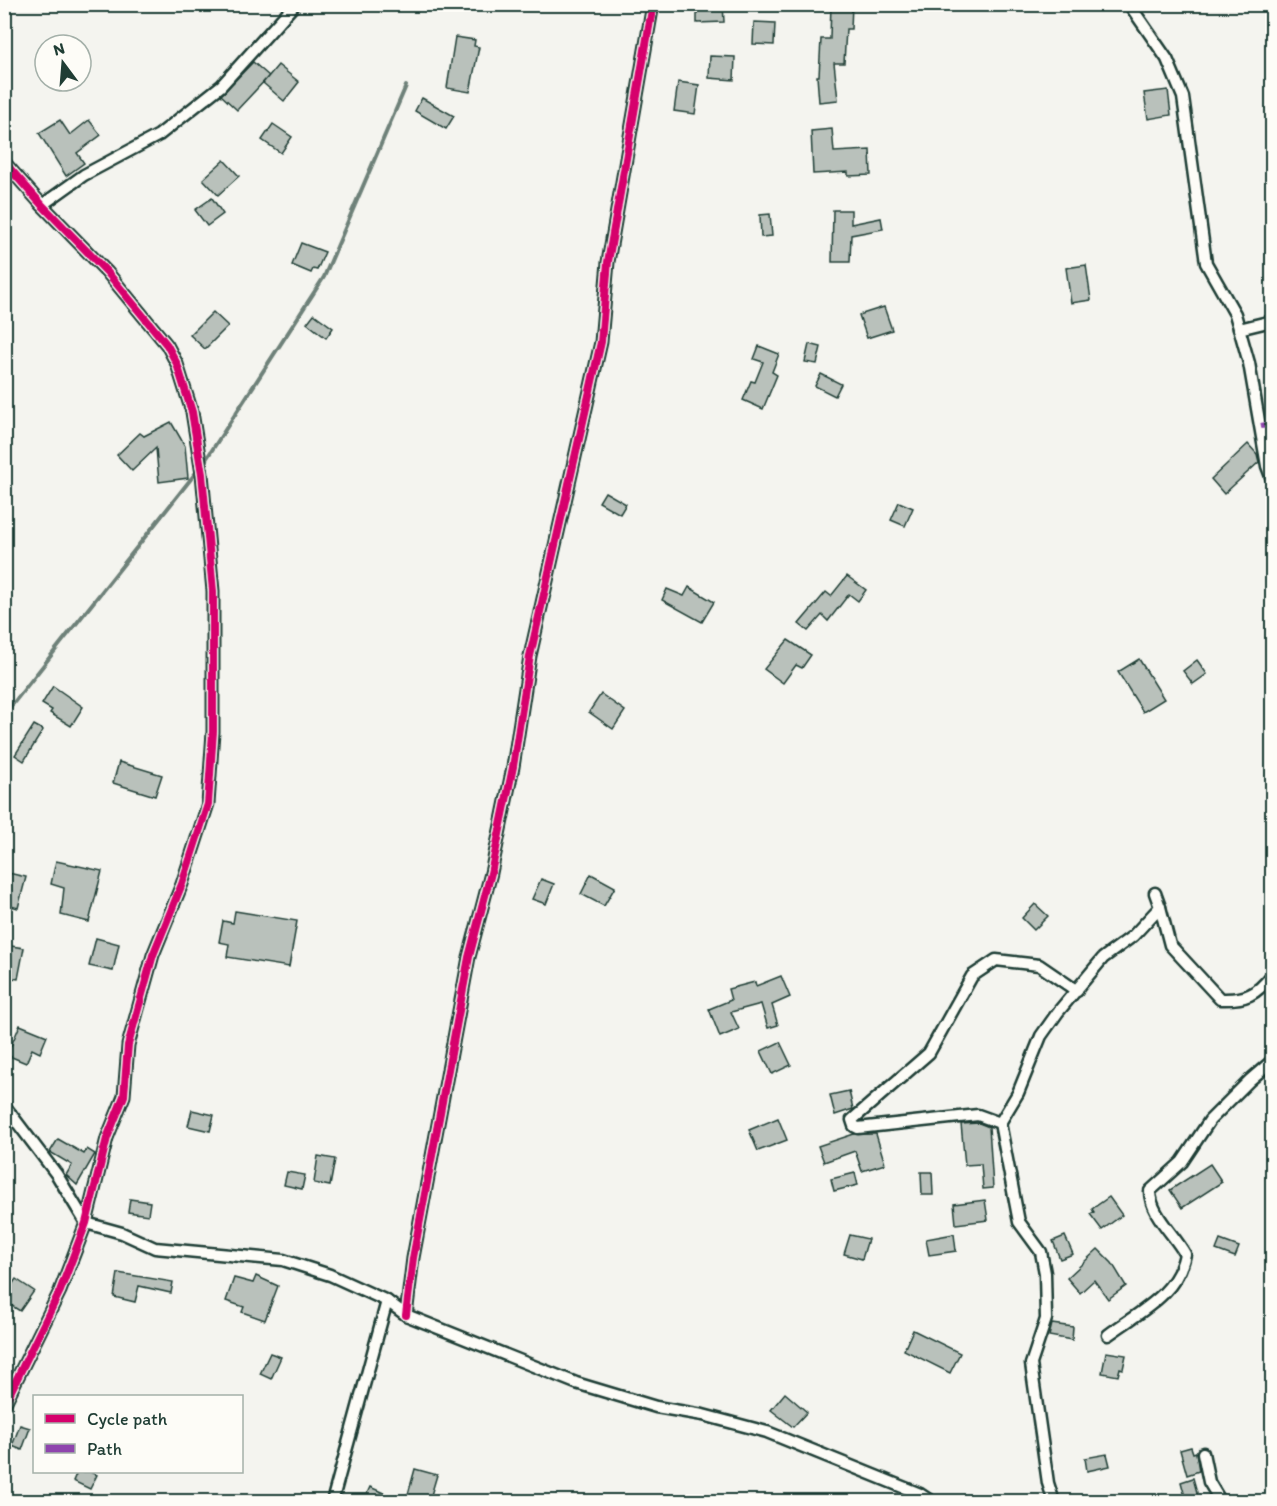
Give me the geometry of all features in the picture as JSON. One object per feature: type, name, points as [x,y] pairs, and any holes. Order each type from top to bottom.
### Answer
[{"type":"street","points":[[42,205],[84,175],[168,128],[221,87],[296,4]]},
{"type":"street","points":[[406,1315],[412,1258],[469,957],[491,873],[513,767],[530,656],[601,342],[608,262],[653,4]]},
{"type":"street","points":[[1129,4],[1167,59],[1183,97],[1206,263],[1228,300],[1239,329],[1249,363],[1272,479]]},
{"type":"street","points":[[4,162],[42,205],[108,272],[172,352],[188,398],[196,433],[213,591],[213,732],[208,804],[182,884],[153,955],[129,1046],[124,1096],[107,1138],[86,1223],[60,1291],[4,1405]]},
{"type":"street","points":[[1239,329],[1272,321]]},
{"type":"street","points":[[1155,893],[1170,945],[1220,999],[1242,1000],[1262,987],[1272,975]]},
{"type":"street","points":[[1054,1502],[1048,1483],[1031,1364],[1046,1319],[1045,1273],[1041,1252],[1019,1222],[1000,1123],[1018,1092],[1041,1036],[1058,1012],[1103,958],[1133,936],[1160,907]]},
{"type":"street","points":[[1000,1123],[978,1115],[858,1128],[852,1120],[929,1053],[972,976],[996,960],[1039,965],[1077,991]]},
{"type":"street","points":[[1108,1335],[1172,1288],[1182,1272],[1185,1254],[1150,1204],[1150,1191],[1182,1162],[1210,1120],[1272,1061]]},
{"type":"street","points":[[4,1105],[57,1175],[86,1223],[122,1233],[154,1248],[283,1260],[330,1275],[387,1301],[406,1315],[576,1383],[656,1407],[703,1415],[767,1432],[920,1494],[932,1502]]},
{"type":"street","points":[[332,1502],[387,1301]]},
{"type":"street","points":[[1203,1453],[1209,1482],[1221,1502]]},
{"type":"building","points":[[697,4],[723,4],[724,22],[697,23]]},
{"type":"building","points":[[831,4],[852,4],[851,29],[846,29],[844,63],[834,63],[838,100],[819,102],[817,76],[819,76],[821,39],[830,39]]},
{"type":"building","points":[[754,22],[775,23],[774,45],[753,44]]},
{"type":"building","points":[[455,37],[475,40],[474,46],[479,47],[470,92],[447,88]]},
{"type":"building","points":[[710,56],[735,57],[734,80],[709,78]]},
{"type":"building","points":[[253,62],[269,76],[237,110],[221,95]]},
{"type":"building","points":[[278,65],[299,82],[284,101],[263,83]]},
{"type":"building","points":[[678,82],[699,85],[695,114],[674,111]]},
{"type":"building","points":[[1168,90],[1171,115],[1148,119],[1144,93]]},
{"type":"building","points":[[422,98],[454,116],[446,129],[415,111]]},
{"type":"building","points":[[60,120],[70,135],[89,120],[101,135],[77,153],[84,163],[66,176],[39,133]]},
{"type":"building","points":[[273,124],[292,137],[281,153],[262,140]]},
{"type":"building","points":[[832,129],[834,152],[870,150],[871,175],[848,176],[848,172],[813,174],[811,131]]},
{"type":"building","points":[[224,160],[239,176],[218,195],[203,179]]},
{"type":"building","points":[[212,198],[223,214],[207,226],[195,210]]},
{"type":"building","points":[[833,210],[851,210],[851,224],[881,218],[883,229],[851,235],[850,262],[832,262]]},
{"type":"building","points":[[770,214],[772,236],[761,237],[760,215]]},
{"type":"building","points":[[301,243],[325,252],[317,270],[313,269],[311,273],[292,265]]},
{"type":"building","points":[[1086,265],[1091,300],[1071,303],[1066,268]]},
{"type":"building","points":[[884,307],[892,330],[867,338],[859,315]]},
{"type":"building","points":[[213,312],[228,326],[205,349],[190,335]]},
{"type":"building","points":[[314,314],[333,328],[326,338],[307,323]]},
{"type":"building","points":[[809,344],[821,347],[817,364],[805,362]]},
{"type":"building","points":[[759,346],[779,354],[772,372],[777,375],[763,409],[743,400],[751,381],[755,382],[763,362],[754,359]]},
{"type":"building","points":[[821,374],[841,384],[835,396],[815,386]]},
{"type":"building","points":[[171,422],[185,446],[188,478],[159,482],[156,448],[132,471],[117,455],[140,433],[144,436]]},
{"type":"building","points":[[1248,444],[1257,454],[1259,462],[1224,494],[1211,479]]},
{"type":"building","points":[[605,492],[626,504],[620,514],[599,502]]},
{"type":"building","points":[[899,502],[913,508],[905,526],[891,520]]},
{"type":"building","points":[[847,576],[866,590],[858,601],[849,594],[828,621],[822,615],[808,631],[799,624],[826,592],[831,596]]},
{"type":"building","points":[[689,587],[714,602],[702,622],[662,600],[667,589],[684,596]]},
{"type":"building","points":[[788,640],[811,655],[802,668],[796,665],[783,683],[764,669]]},
{"type":"building","points":[[1139,659],[1164,699],[1143,712],[1118,672]]},
{"type":"building","points":[[1197,660],[1207,674],[1193,684],[1183,671]]},
{"type":"building","points":[[53,686],[83,707],[71,726],[50,713],[52,710],[42,704]]},
{"type":"building","points":[[601,694],[625,711],[613,729],[589,712]]},
{"type":"building","points":[[34,725],[43,730],[24,761],[15,755]]},
{"type":"building","points":[[119,762],[162,775],[155,796],[113,783]]},
{"type":"building","points":[[56,861],[102,871],[89,922],[61,915],[64,888],[51,884]]},
{"type":"building","points":[[4,872],[26,877],[18,908],[4,904]]},
{"type":"building","points":[[591,874],[615,887],[604,906],[581,894]]},
{"type":"building","points":[[541,879],[554,884],[546,904],[532,899]]},
{"type":"building","points":[[1035,904],[1048,916],[1034,930],[1022,918]]},
{"type":"building","points":[[235,911],[297,921],[289,967],[227,957],[229,944],[219,942],[223,921],[233,923]]},
{"type":"building","points":[[96,938],[119,944],[113,971],[89,966]]},
{"type":"building","points":[[4,945],[24,948],[18,979],[4,977]]},
{"type":"building","points":[[781,976],[790,997],[772,1005],[778,1025],[768,1028],[761,1004],[731,1012],[739,1029],[720,1037],[709,1009],[731,1000],[728,989],[755,982],[756,986]]},
{"type":"building","points":[[20,1025],[47,1036],[40,1053],[32,1049],[26,1063],[7,1055]]},
{"type":"building","points":[[780,1042],[791,1065],[772,1074],[761,1051]]},
{"type":"building","points":[[849,1091],[853,1109],[835,1115],[830,1095]]},
{"type":"building","points":[[192,1110],[214,1115],[210,1131],[188,1126]]},
{"type":"building","points":[[778,1118],[787,1140],[758,1151],[749,1130]]},
{"type":"building","points":[[979,1123],[989,1127],[993,1188],[983,1189],[981,1164],[965,1165],[961,1124]]},
{"type":"building","points":[[854,1134],[876,1134],[885,1164],[862,1171],[855,1151],[824,1162],[818,1146]]},
{"type":"building","points":[[58,1139],[84,1154],[87,1149],[95,1154],[77,1185],[66,1175],[72,1165],[50,1152]]},
{"type":"building","points":[[318,1156],[335,1159],[330,1186],[314,1183]]},
{"type":"building","points":[[1210,1164],[1222,1182],[1182,1208],[1170,1190]]},
{"type":"building","points":[[287,1172],[305,1175],[302,1189],[284,1185]]},
{"type":"building","points":[[921,1172],[932,1172],[933,1195],[922,1195]]},
{"type":"building","points":[[855,1173],[858,1185],[834,1191],[831,1179]]},
{"type":"building","points":[[1109,1197],[1122,1215],[1102,1230],[1090,1214],[1094,1212],[1092,1209]]},
{"type":"building","points":[[130,1199],[150,1202],[148,1215],[128,1212]]},
{"type":"building","points":[[985,1200],[988,1220],[956,1224],[954,1204]]},
{"type":"building","points":[[954,1234],[956,1251],[929,1255],[926,1239]]},
{"type":"building","points":[[850,1235],[868,1239],[862,1259],[844,1254]]},
{"type":"building","points":[[1065,1236],[1073,1254],[1060,1259],[1053,1241]]},
{"type":"building","points":[[1220,1240],[1239,1247],[1235,1257],[1216,1250]]},
{"type":"building","points":[[1098,1249],[1112,1263],[1126,1286],[1108,1299],[1094,1280],[1080,1293],[1067,1278]]},
{"type":"building","points":[[118,1273],[173,1282],[171,1293],[139,1286],[135,1302],[114,1297]]},
{"type":"building","points":[[256,1276],[278,1286],[265,1320],[242,1312],[244,1307],[226,1301],[234,1278],[253,1283]]},
{"type":"building","points":[[16,1279],[34,1291],[20,1311],[4,1301],[4,1296]]},
{"type":"building","points":[[1052,1324],[1073,1327],[1072,1340],[1049,1336]]},
{"type":"building","points":[[913,1330],[960,1353],[950,1373],[904,1350]]},
{"type":"building","points":[[1106,1352],[1126,1355],[1123,1369],[1120,1368],[1118,1376],[1102,1373]]},
{"type":"building","points":[[270,1353],[281,1357],[271,1379],[260,1374]]},
{"type":"building","points":[[785,1393],[807,1412],[793,1427],[771,1410]]},
{"type":"building","points":[[20,1425],[30,1428],[22,1450],[12,1446]]},
{"type":"building","points":[[1191,1447],[1193,1453],[1196,1452],[1199,1471],[1187,1475],[1180,1450]]},
{"type":"building","points":[[1107,1454],[1110,1466],[1087,1471],[1085,1458]]},
{"type":"building","points":[[415,1469],[437,1475],[429,1502],[407,1498]]},
{"type":"building","points":[[77,1473],[97,1475],[90,1489],[73,1481]]},
{"type":"building","points":[[1193,1478],[1198,1496],[1186,1500],[1181,1482]]},
{"type":"building","points":[[370,1487],[400,1500],[399,1502],[363,1502]]},
{"type":"waterway","points":[[203,464],[324,277],[406,86]]},
{"type":"waterway","points":[[4,715],[198,470]]},
{"type":"marked path","points":[[1261,426],[1272,424]]},
{"type":"cycle path","points":[[406,1315],[413,1258],[469,957],[491,873],[513,767],[530,656],[601,342],[608,262],[653,4]]},
{"type":"cycle path","points":[[4,162],[107,272],[167,345],[177,364],[192,412],[202,474],[213,591],[213,732],[208,804],[182,884],[153,955],[128,1045],[124,1096],[107,1138],[86,1223],[60,1291],[4,1405]]}]
